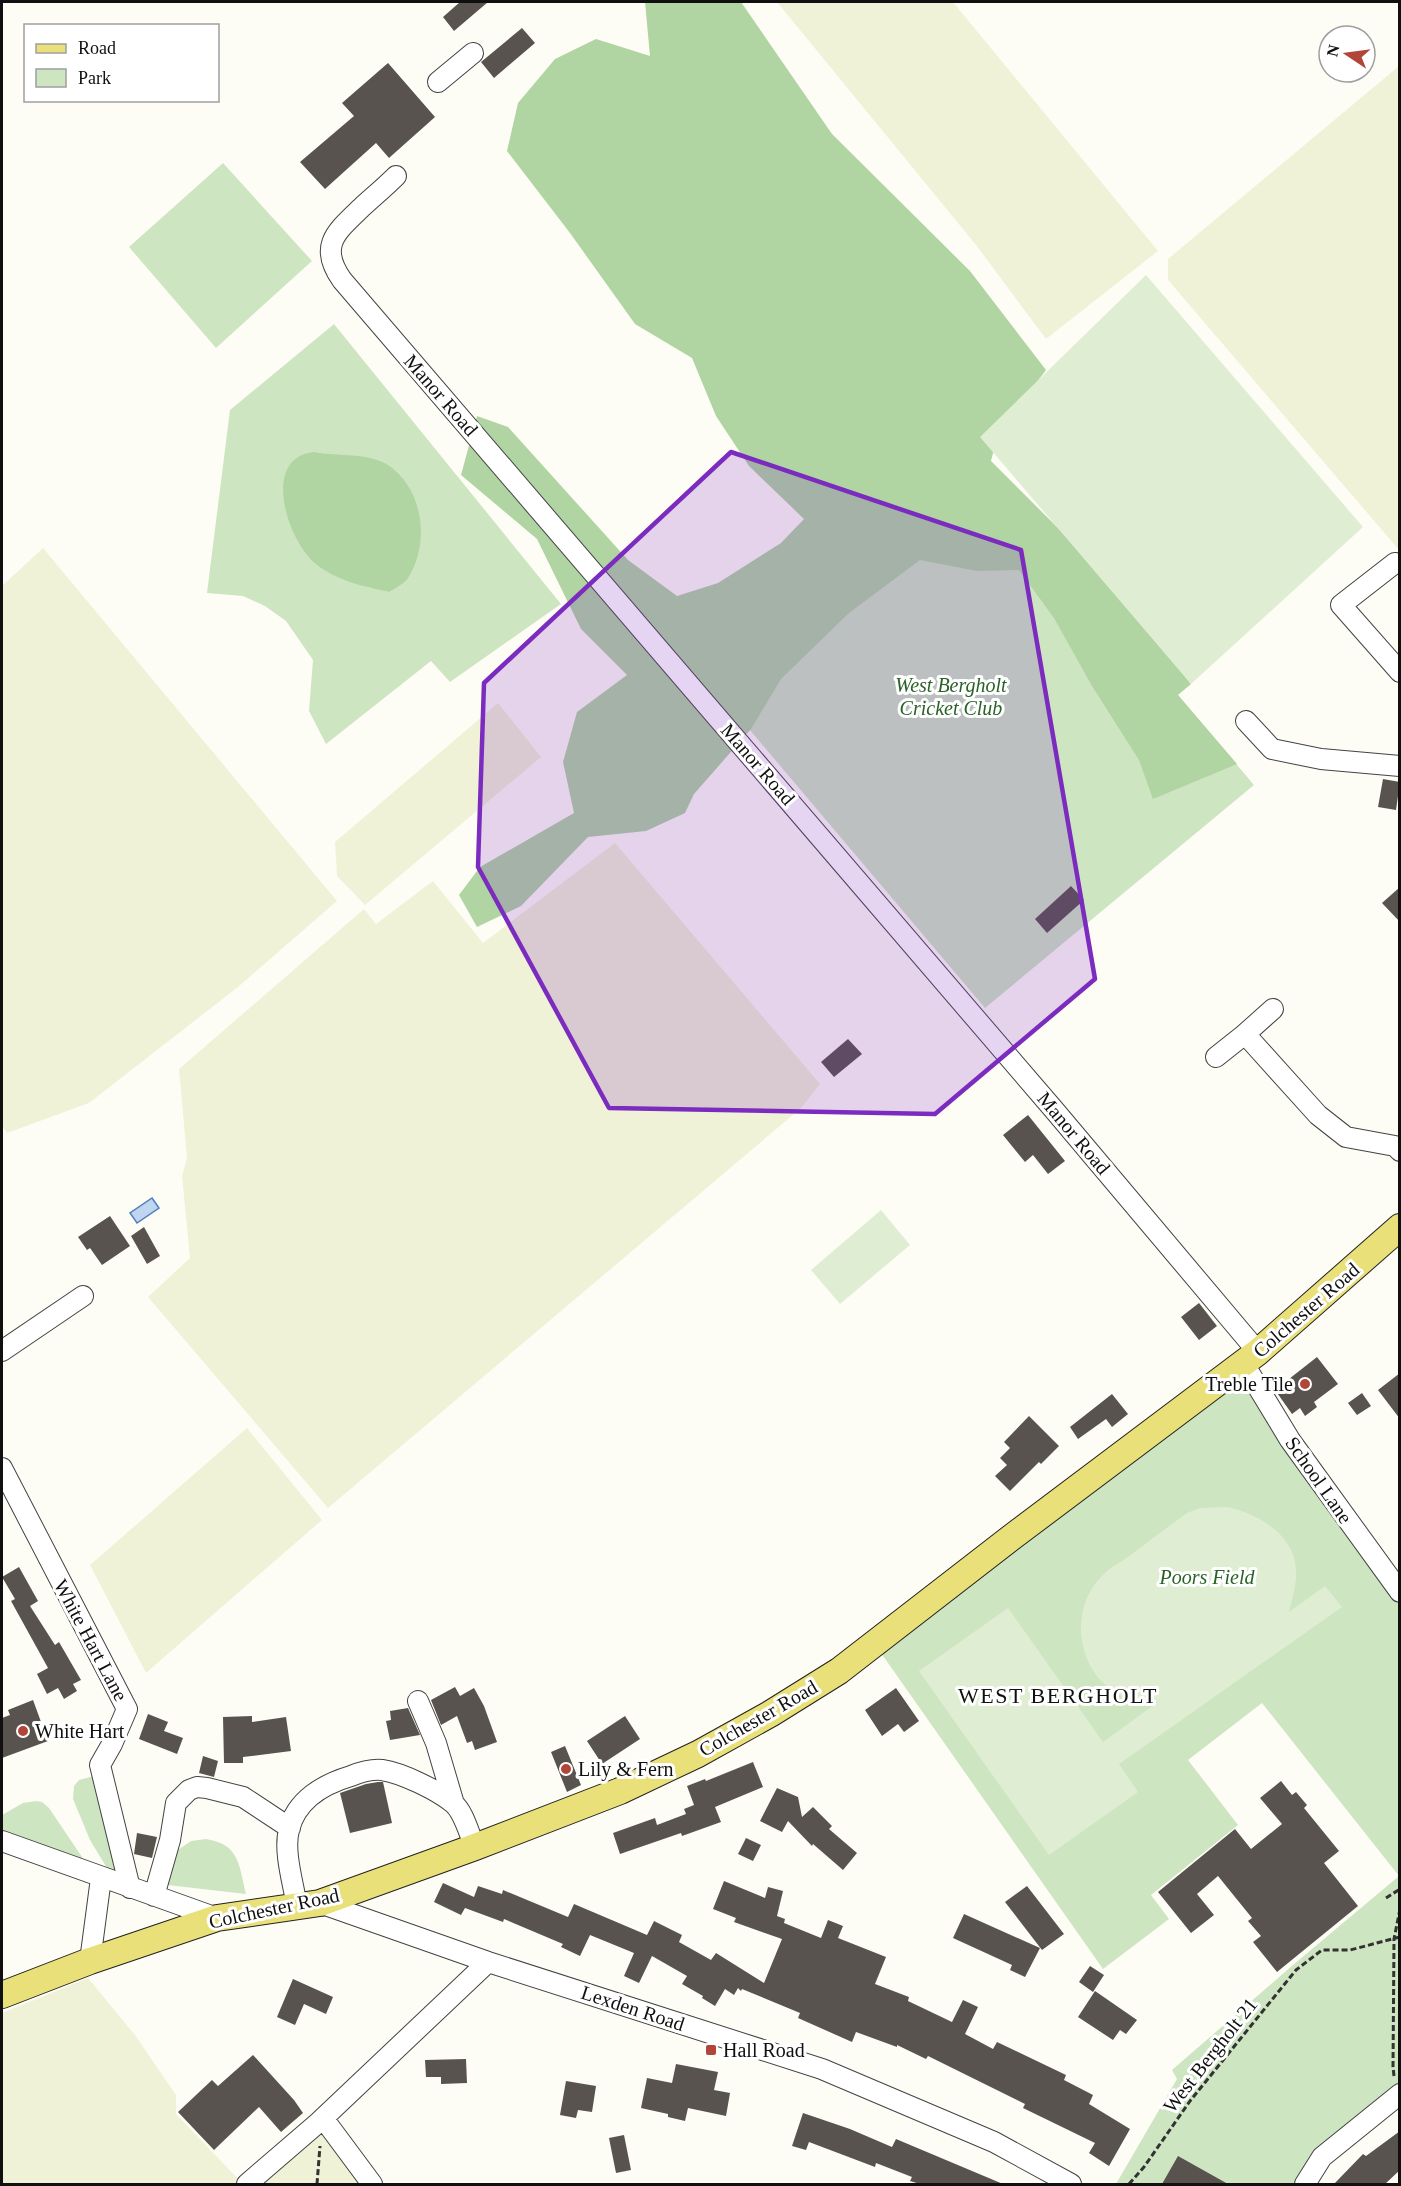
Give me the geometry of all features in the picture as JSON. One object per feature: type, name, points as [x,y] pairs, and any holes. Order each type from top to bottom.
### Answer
[{"type":"main road","name":"Colchester Road","points":[[2,1995],[90,1961],[217,1918],[309,1905],[475,1847],[620,1791],[698,1754],[770,1714],[839,1671],[1012,1537],[1251,1358],[1400,1227]]},
{"type":"street","points":[[438,82],[473,53]]},
{"type":"street","name":"Manor Road","points":[[396,176],[337,230],[330,248],[334,268],[342,280],[1047,1102],[1251,1358]]},
{"type":"street","points":[[1395,563],[1341,605],[1400,672]]},
{"type":"street","points":[[1246,721],[1272,748],[1321,759],[1400,766]]},
{"type":"street","points":[[1216,1057],[1273,1009]]},
{"type":"street","points":[[1245,1034],[1318,1114],[1346,1137],[1395,1146],[1400,1151]]},
{"type":"street","points":[[2,1351],[83,1296]]},
{"type":"street","name":"School Lane","points":[[1251,1358],[1290,1440],[1400,1592]]},
{"type":"street","name":"White Hart Lane","points":[[2,1468],[127,1709],[100,1765],[130,1888]]},
{"type":"street","points":[[418,1701],[436,1743],[454,1804],[475,1847]]},
{"type":"street","points":[[309,1905],[288,1849],[290,1828],[300,1809],[318,1790],[331,1782],[368,1770],[380,1770],[409,1778],[454,1804]]},
{"type":"street","points":[[154,1896],[170,1840],[176,1803],[189,1791],[197,1787],[207,1788],[243,1797],[290,1828]]},
{"type":"street","points":[[2,1841],[217,1918]]},
{"type":"street","points":[[90,1961],[101,1878]]},
{"type":"street","name":"Lexden Road","points":[[309,1905],[822,2069],[994,2142],[1071,2184]]},
{"type":"street","points":[[247,2184],[323,2118],[488,1962]]},
{"type":"street","points":[[1305,2184],[1322,2157],[1399,2094]]},
{"type":"street","points":[[323,2118],[372,2184]]},
{"type":"path","points":[[1386,1898],[1400,1889]]},
{"type":"path","points":[[1399,2094],[1393,2067],[1394,1939],[1400,1909]]},
{"type":"path","points":[[1394,1939],[1400,1937]]},
{"type":"path","name":"West Bergholt 21","points":[[1129,2184],[1144,2167],[1191,2101],[1296,1970],[1322,1950],[1350,1950],[1394,1939]]},
{"type":"path","points":[[319,2184],[317,2179],[323,2118]]},
{"type":"highlighted area","points":[[731,452],[1021,550],[1095,979],[935,1114],[609,1108],[478,867],[484,683]]},
{"type":"green space","points":[[645,2],[741,2],[832,134],[970,271],[1046,370],[998,433],[991,461],[1092,562],[1191,684],[1178,695],[1237,764],[1153,799],[1139,760],[1092,686],[1054,618],[1019,570],[977,571],[920,560],[849,613],[781,679],[751,729],[694,794],[685,813],[646,831],[588,837],[521,906],[477,927],[459,895],[480,867],[574,813],[563,762],[577,712],[627,675],[581,629],[537,539],[461,475],[477,416],[508,427],[628,560],[677,596],[718,583],[781,543],[804,519],[749,466],[716,416],[692,358],[635,324],[570,233],[507,151],[518,103],[555,59],[596,39],[650,56]]},
{"type":"green space","points":[[777,2],[953,2],[1158,251],[1046,339],[976,245]]},
{"type":"green space","points":[[1399,66],[1399,550],[1168,280],[1168,259]]},
{"type":"green space","points":[[223,163],[312,261],[216,348],[129,247]]},
{"type":"green space","points":[[1146,275],[1363,527],[1191,684],[980,437]]},
{"type":"green space","points":[[334,324],[561,604],[450,682],[431,661],[326,744],[309,711],[313,660],[286,621],[265,606],[243,596],[207,593],[230,410]],"holes":[[[315,452],[331,455],[389,592],[343,578]]]},
{"type":"green space","name":"West Bergholt Cricket Club","points":[[949,424],[1254,785],[985,1008],[678,645]]},
{"type":"green space","points":[[315,452],[362,456],[380,461],[400,475],[409,488],[420,518],[419,549],[408,578],[389,592],[351,582],[324,570],[305,553],[296,537],[288,520],[284,501],[284,483],[288,468],[298,457]]},
{"type":"green space","points":[[43,548],[337,901],[238,987],[89,1103],[7,1133],[2,1126],[2,586]]},
{"type":"green space","points":[[498,703],[541,757],[365,905],[337,876],[335,842]]},
{"type":"green space","points":[[615,843],[820,1084],[800,1109],[328,1508],[148,1297],[190,1258],[182,1176],[187,1158],[179,1069],[364,909],[376,924],[433,881],[483,943]]},
{"type":"green space","points":[[881,1210],[910,1245],[840,1304],[811,1270]]},
{"type":"green space","name":"Poors Field","points":[[1243,1377],[1399,1605],[1399,1876],[1262,1703],[1188,1760],[1238,1825],[1151,1895],[1169,1919],[1103,1969],[881,1653]]},
{"type":"green space","points":[[247,1428],[322,1520],[146,1673],[90,1565]]},
{"type":"green space","points":[[1227,1507],[1262,1520],[1282,1536],[1289,1546],[1294,1557],[1296,1576],[1289,1612],[1325,1586],[1342,1607],[1119,1764],[1138,1792],[1049,1855],[919,1671],[1008,1608],[1103,1742],[1158,1702],[1122,1696],[1107,1686],[1095,1673],[1082,1641],[1081,1623],[1084,1606],[1091,1590],[1108,1570],[1187,1513],[1200,1508]]},
{"type":"green space","points":[[94,1776],[120,1874],[111,1872],[107,1868],[90,1840],[73,1799],[74,1786],[79,1780]]},
{"type":"green space","points":[[42,1802],[49,1808],[82,1857],[83,1863],[2,1836],[2,1815],[23,1803]]},
{"type":"green space","points":[[206,1839],[226,1846],[232,1851],[239,1866],[246,1894],[167,1885],[175,1852],[191,1841]]},
{"type":"green space","points":[[1399,1876],[1399,2086],[1310,2157],[1295,2184],[1116,2184],[1177,2079],[1172,2070]]},
{"type":"green space","points":[[88,1978],[135,2035],[176,2095],[176,2114],[243,2184],[2,2184],[2,2013]]},
{"type":"green space","points":[[319,2122],[361,2184],[247,2184]]},
{"type":"water","points":[[152,1198],[159,1208],[137,1223],[130,1213]]},
{"type":"building","points":[[460,2],[488,2],[454,31],[443,17]]},
{"type":"building","points":[[522,28],[535,43],[494,78],[481,62]]},
{"type":"building","points":[[388,63],[435,117],[389,158],[376,143],[325,189],[300,162],[354,116],[342,103]]},
{"type":"building","points":[[1383,779],[1400,782],[1396,810],[1378,807]]},
{"type":"building","points":[[1071,886],[1084,900],[1047,933],[1035,919]]},
{"type":"building","points":[[1400,887],[1400,922],[1382,903]]},
{"type":"building","points":[[848,1039],[862,1054],[834,1077],[821,1062]]},
{"type":"building","points":[[1028,1115],[1065,1161],[1048,1174],[1033,1155],[1025,1162],[1003,1135]]},
{"type":"building","points":[[110,1216],[130,1246],[102,1265],[90,1248],[87,1250],[78,1237]]},
{"type":"building","points":[[144,1227],[160,1256],[147,1264],[131,1236]]},
{"type":"building","points":[[1199,1303],[1217,1326],[1199,1340],[1181,1317]]},
{"type":"building","name":"Treble Tile","points":[[1317,1357],[1338,1384],[1314,1402],[1317,1407],[1305,1416],[1300,1408],[1292,1414],[1275,1390]]},
{"type":"building","points":[[1400,1373],[1400,1419],[1378,1390]]},
{"type":"building","points":[[1362,1393],[1371,1406],[1357,1415],[1348,1403]]},
{"type":"building","points":[[1112,1394],[1128,1414],[1112,1427],[1106,1419],[1078,1439],[1070,1427]]},
{"type":"building","points":[[1029,1416],[1059,1446],[1010,1491],[995,1476],[1007,1465],[1000,1458],[1010,1448],[1004,1442]]},
{"type":"building","points":[[19,1567],[38,1601],[30,1606],[55,1645],[59,1642],[81,1680],[73,1684],[77,1691],[64,1699],[58,1688],[47,1694],[37,1674],[48,1668],[11,1601],[15,1599],[2,1577]]},
{"type":"building","points":[[455,1687],[460,1696],[474,1688],[484,1706],[497,1742],[475,1750],[472,1741],[467,1743],[457,1716],[441,1725],[431,1700]]},
{"type":"building","points":[[896,1688],[919,1721],[904,1732],[898,1724],[882,1736],[865,1710]]},
{"type":"building","name":"White Hart","points":[[33,1700],[48,1741],[2,1758],[2,1718],[10,1715],[8,1710]]},
{"type":"building","points":[[408,1708],[420,1735],[390,1740],[386,1721],[391,1720],[390,1711]]},
{"type":"building","points":[[148,1714],[168,1722],[164,1731],[183,1738],[177,1754],[139,1739]]},
{"type":"building","points":[[252,1716],[252,1722],[286,1717],[291,1751],[243,1757],[243,1763],[224,1763],[223,1717]]},
{"type":"building","points":[[625,1716],[640,1739],[602,1764],[587,1741]]},
{"type":"building","name":"Lily & Fern","points":[[565,1746],[581,1785],[567,1792],[551,1752]]},
{"type":"building","points":[[203,1756],[218,1761],[214,1777],[199,1773]]},
{"type":"building","points":[[753,1762],[763,1787],[715,1807],[721,1822],[620,1854],[613,1833],[655,1818],[657,1825],[686,1814],[684,1809],[694,1805],[687,1786]]},
{"type":"building","points":[[1281,1781],[1292,1795],[1296,1792],[1307,1805],[1304,1808],[1339,1851],[1324,1863],[1358,1906],[1277,1972],[1253,1942],[1261,1936],[1248,1921],[1252,1918],[1218,1876],[1197,1894],[1214,1915],[1191,1933],[1158,1892],[1235,1829],[1251,1849],[1282,1824],[1260,1798]]},
{"type":"building","points":[[383,1782],[392,1823],[350,1833],[340,1793]]},
{"type":"building","points":[[777,1788],[798,1797],[802,1817],[813,1807],[832,1826],[829,1829],[857,1853],[843,1870],[813,1844],[812,1846],[788,1821],[782,1832],[760,1821]]},
{"type":"building","points":[[137,1833],[157,1837],[152,1858],[134,1854]]},
{"type":"building","points":[[746,1838],[761,1845],[753,1861],[738,1854]]},
{"type":"building","points":[[724,1881],[765,1898],[768,1887],[783,1891],[777,1916],[785,1919],[784,1923],[821,1938],[828,1920],[843,1926],[838,1938],[886,1957],[875,1984],[909,1997],[908,2001],[952,2022],[963,2000],[978,2007],[965,2034],[993,2049],[997,2042],[1066,2075],[1064,2080],[1093,2095],[1089,2104],[1130,2129],[1109,2166],[1089,2153],[1095,2143],[1023,2108],[1025,2104],[928,2056],[926,2059],[897,2045],[897,2047],[856,2032],[852,2042],[798,2018],[800,2013],[738,1988],[734,1995],[725,1989],[715,2006],[682,1984],[687,1976],[652,1956],[639,1983],[624,1976],[634,1953],[590,1935],[580,1956],[561,1947],[563,1944],[504,1919],[503,1922],[465,1908],[461,1915],[434,1902],[443,1883],[474,1897],[478,1886],[502,1894],[503,1890],[568,1917],[574,1904],[647,1935],[654,1921],[682,1935],[679,1942],[711,1960],[716,1953],[764,1983],[782,1939],[734,1922],[736,1918],[713,1909]]},
{"type":"building","points":[[1027,1886],[1064,1934],[1042,1950],[1005,1902]]},
{"type":"building","points":[[964,1914],[1040,1948],[1025,1977],[1010,1970],[1012,1965],[953,1938]]},
{"type":"building","points":[[1090,1966],[1104,1975],[1093,1992],[1079,1982]]},
{"type":"building","points":[[293,1979],[333,1997],[326,2014],[304,2004],[295,2025],[277,2017]]},
{"type":"building","points":[[1095,1991],[1137,2020],[1126,2034],[1120,2030],[1113,2040],[1078,2017]]},
{"type":"building","points":[[253,2055],[303,2113],[281,2132],[259,2107],[214,2150],[178,2112],[212,2080],[218,2086]]},
{"type":"building","points":[[466,2059],[467,2083],[441,2084],[441,2077],[426,2077],[425,2060]]},
{"type":"building","points":[[676,2064],[718,2072],[714,2090],[730,2093],[726,2116],[688,2108],[685,2121],[668,2117],[668,2114],[641,2108],[647,2078],[672,2083]]},
{"type":"building","points":[[566,2081],[596,2086],[592,2112],[578,2110],[576,2118],[560,2115]]},
{"type":"building","points":[[803,2113],[850,2129],[892,2147],[896,2139],[1003,2184],[920,2184],[910,2181],[912,2177],[876,2163],[875,2167],[809,2142],[806,2150],[792,2146]]},
{"type":"building","points":[[1400,2131],[1400,2170],[1385,2184],[1334,2184],[1363,2154],[1366,2156]]},
{"type":"building","points":[[624,2135],[631,2170],[616,2173],[609,2138]]},
{"type":"building","points":[[1178,2156],[1228,2184],[1162,2184]]},
{"type":"place","name":"Treble Tile","points":[[1305,1384]]},
{"type":"place","name":"White Hart","points":[[23,1731]]},
{"type":"place","name":"Lily & Fern","points":[[566,1769]]},
{"type":"place","name":"Hall Road","points":[[711,2050]]},
{"type":"district","name":"WEST BERGHOLT","points":[[1058,1695]]}]
